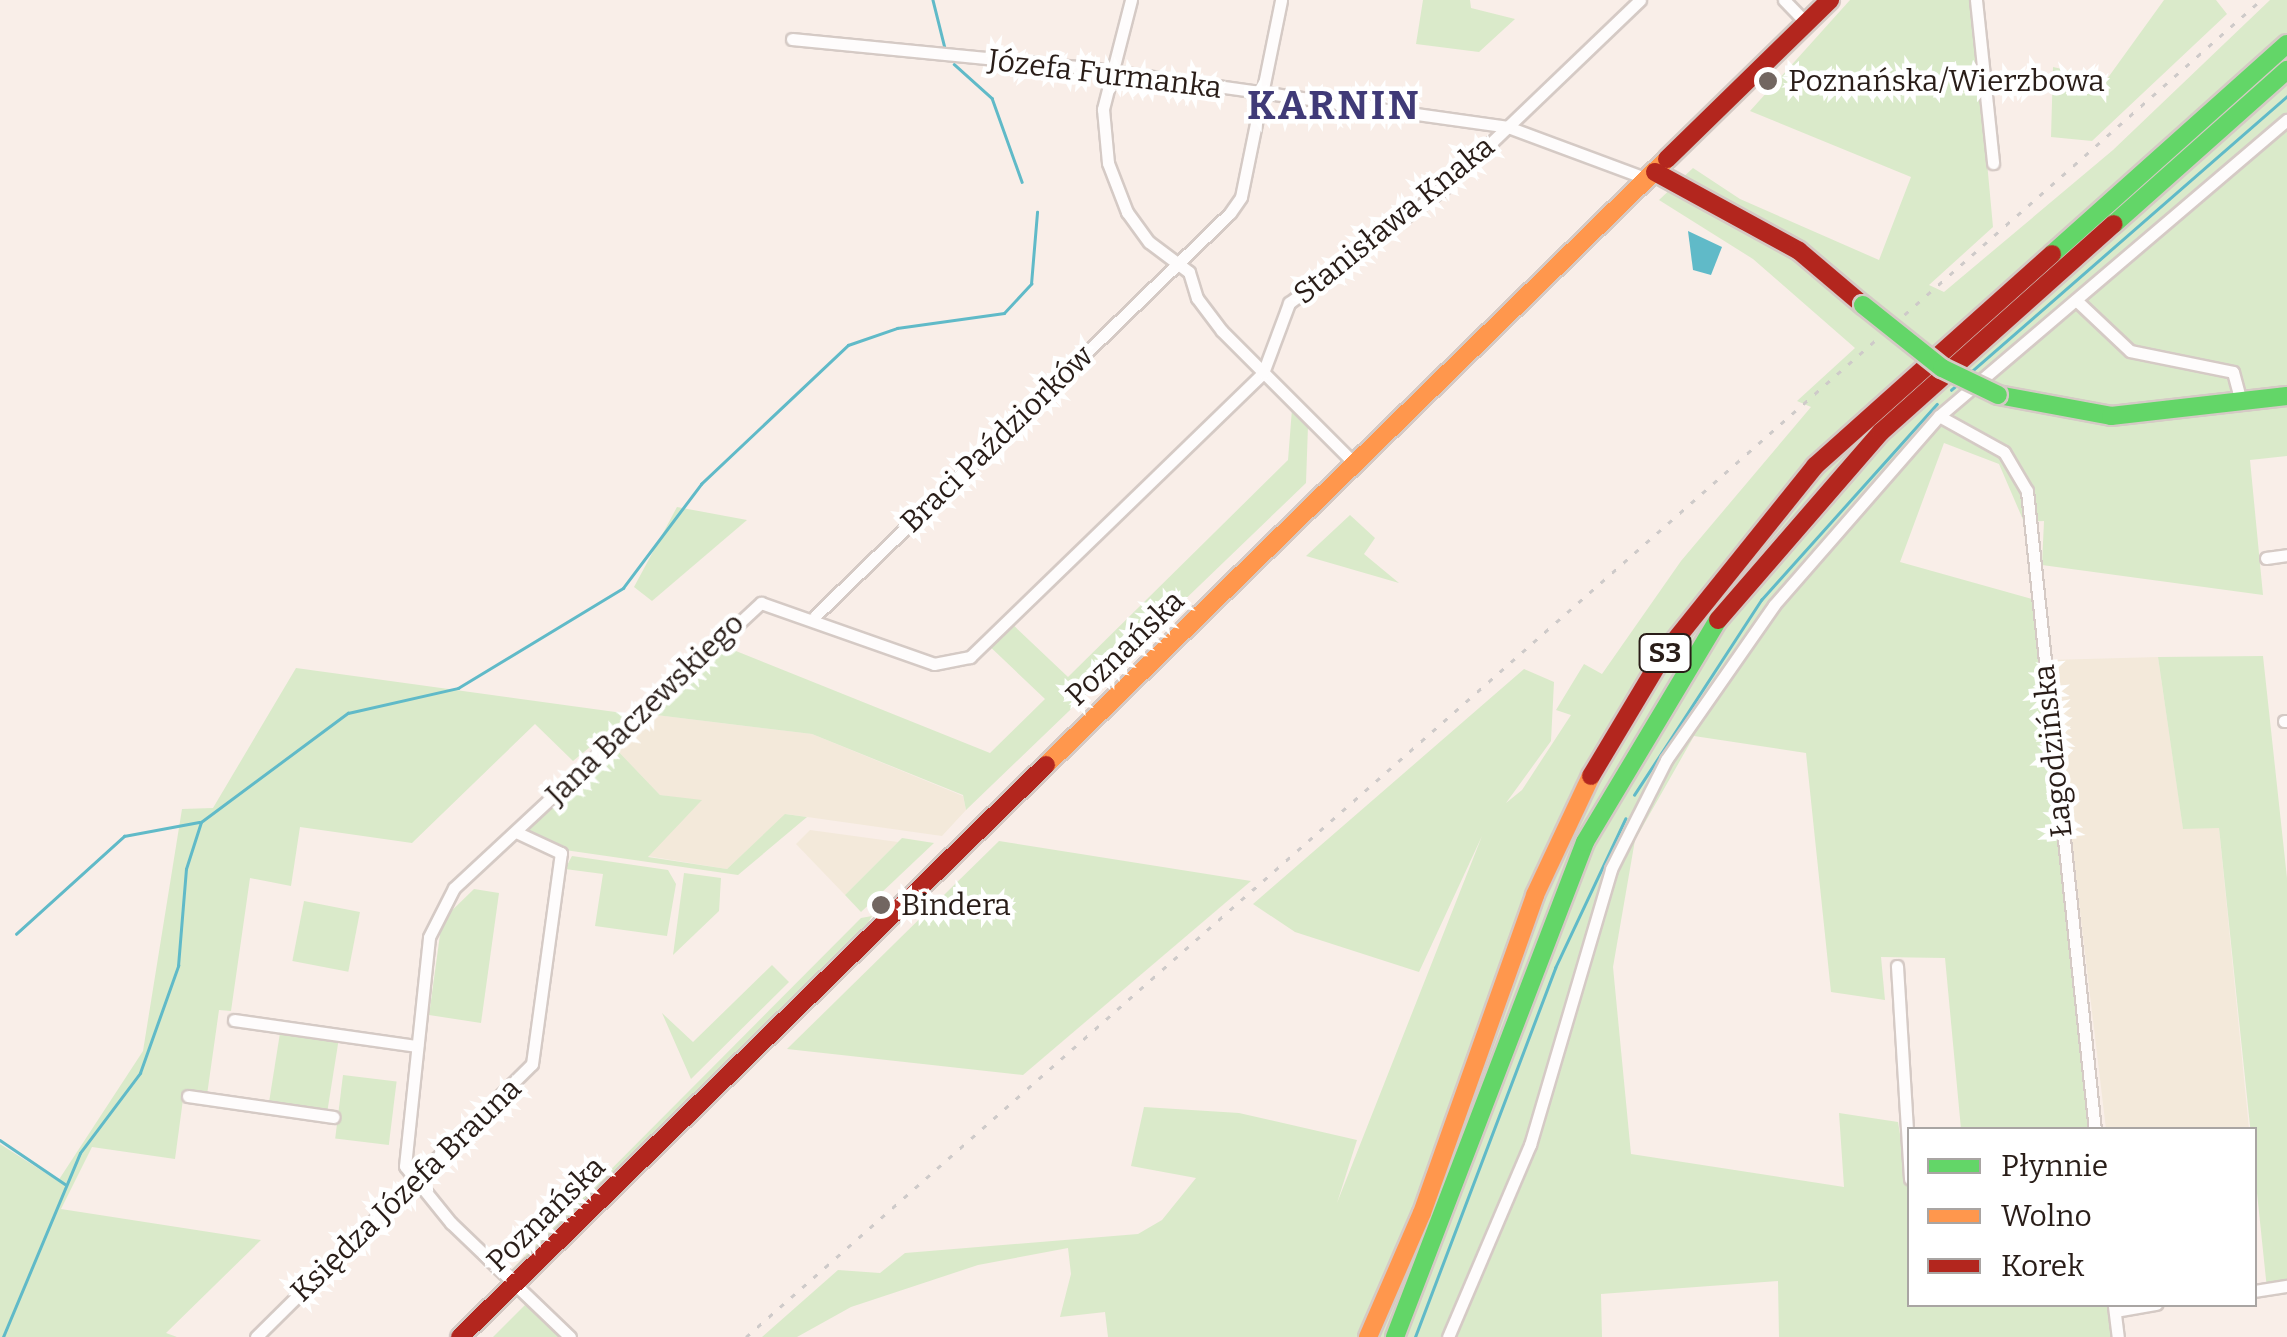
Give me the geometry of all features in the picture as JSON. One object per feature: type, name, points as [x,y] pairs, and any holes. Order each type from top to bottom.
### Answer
[{"type":"main road","name":"Poznańska","points":[[460,1337],[1830,0]]},
{"type":"main road","name":"S3","points":[[1368,1337],[1422,1213],[1536,895],[1592,775],[1674,640],[1815,466],[2287,44]]},
{"type":"main road","name":"S3","points":[[1395,1337],[1585,842],[1713,626],[1881,432],[2287,70]]},
{"type":"main road","points":[[1652,176],[1784,242],[1942,368],[1998,395],[2111,416],[2287,396]]},
{"type":"street","points":[[1130,0],[1103,121],[1116,185],[1149,242],[1180,263],[1204,310],[1354,464]]},
{"type":"street","points":[[1260,93],[1281,0]]},
{"type":"street","name":"Stanisława Knaka","points":[[1262,373],[1289,303],[1445,187],[1640,0]]},
{"type":"street","points":[[1784,0],[1806,24]]},
{"type":"street","points":[[1976,0],[1993,163]]},
{"type":"street","name":"Józefa Furmanka","points":[[792,39],[1113,73],[1508,127],[1652,176]]},
{"type":"street","name":"Braci Paździorków","points":[[815,616],[1180,263],[1242,197],[1260,93]]},
{"type":"street","points":[[1448,1337],[1530,1145],[1594,917],[1637,808],[1774,605],[1940,416],[2287,120]]},
{"type":"street","points":[[2076,300],[2130,351],[2233,372],[2241,402]]},
{"type":"street","name":"Jana Baczewskiego","points":[[570,1337],[450,1224],[419,1181],[402,1146],[438,908],[741,614],[761,603],[815,616],[934,664],[970,657],[1262,373]]},
{"type":"street","name":"Łagodzińska","points":[[1940,416],[2004,452],[2027,491],[2095,1127]]},
{"type":"street","points":[[2266,558],[2287,555]]},
{"type":"street","name":"Księdza Józefa Brauna","points":[[256,1337],[419,1181],[532,1064],[561,854],[516,832]]},
{"type":"street","points":[[1897,966],[1893,996],[1907,1146]]},
{"type":"street","points":[[234,1020],[417,1046]]},
{"type":"street","points":[[188,1096],[333,1116]]},
{"type":"street","points":[[2257,1290],[2287,1286]]},
{"type":"street","points":[[2114,1308],[2118,1337]]},
{"type":"shaded area","points":[[2158,657],[2183,828],[2219,828],[2249,1127],[2106,1127],[2050,660]]},
{"type":"shaded area","points":[[656,715],[812,734],[963,796],[966,810],[942,836],[786,814],[727,869],[647,856],[701,801],[660,795],[615,748]]},
{"type":"shaded area","points":[[810,830],[898,842],[845,895],[796,844]]},
{"type":"green space","points":[[1423,0],[1470,0],[1471,8],[1515,19],[1479,52],[1416,44]]},
{"type":"green space","points":[[1850,0],[1972,0],[1993,227],[1929,285],[1944,292],[2113,150],[2270,0],[2287,0],[2287,456],[2250,460],[2263,595],[2042,565],[2044,521],[2024,522],[1999,464],[1944,443],[1900,562],[2032,599],[2088,1127],[1961,1127],[1945,958],[1881,957],[1885,1000],[1831,992],[1806,753],[1694,736],[1635,840],[1613,967],[1631,1154],[1844,1187],[1839,1113],[1898,1122],[1907,1176],[1907,1307],[2108,1307],[2112,1337],[1779,1337],[1778,1281],[1601,1294],[1602,1337],[1108,1337],[1105,1312],[1060,1317],[1071,1274],[1068,1248],[978,1265],[851,1307],[797,1337],[762,1337],[838,1270],[880,1273],[905,1253],[1138,1234],[1162,1220],[1196,1178],[1131,1166],[1144,1107],[1239,1113],[1357,1140],[1337,1203],[1482,836],[1419,972],[1295,932],[1253,904],[1524,669],[1554,682],[1551,741],[1506,803],[1522,790],[1571,715],[1556,710],[1584,664],[1602,674],[1681,561],[1811,407],[1797,401],[1855,348],[1753,259],[1659,200],[1693,168],[1740,199],[1879,260],[1911,177],[1750,111]]},
{"type":"green space","points":[[2164,0],[2216,0],[2227,14],[2092,141],[2051,137],[2053,67],[2107,79]]},
{"type":"green space","points":[[1292,409],[1308,426],[1306,483],[966,810],[963,795],[812,734],[656,715],[633,733],[716,643],[990,753],[1045,699],[983,640],[1009,621],[1068,677],[1288,460]]},
{"type":"green space","points":[[677,507],[747,520],[652,601],[634,587]]},
{"type":"green space","points":[[1350,515],[1375,538],[1364,554],[1399,583],[1306,556]]},
{"type":"green space","points":[[2263,656],[2287,878],[2287,1286],[2267,1289],[2257,1193],[2257,1127],[2250,1127],[2219,828],[2183,829],[2158,657]]},
{"type":"green space","points":[[296,668],[630,714],[573,761],[535,724],[412,843],[300,827],[291,886],[250,878],[231,1011],[219,1010],[207,1095],[184,1092],[175,1159],[92,1147],[61,1209],[261,1240],[166,1333],[177,1337],[0,1337],[0,1144],[58,1181],[143,1051],[182,809],[213,808]]},
{"type":"green space","points":[[615,748],[660,795],[702,800],[648,857],[727,869],[785,814],[807,817],[738,875],[558,849],[525,829]]},
{"type":"green space","points":[[902,838],[934,843],[861,912],[845,895]]},
{"type":"green space","points":[[999,841],[1251,881],[1023,1075],[787,1049]]},
{"type":"green space","points":[[572,856],[668,870],[676,884],[667,936],[595,926],[603,874],[565,869]]},
{"type":"green space","points":[[684,873],[721,878],[719,911],[673,955]]},
{"type":"green space","points":[[474,889],[499,893],[481,1023],[429,1015],[442,920]]},
{"type":"green space","points":[[304,901],[360,912],[348,972],[292,961]]},
{"type":"green space","points":[[872,916],[861,935],[516,1271],[511,1270],[861,918]]},
{"type":"green space","points":[[772,965],[789,982],[691,1079],[662,1013],[693,1042]]},
{"type":"green space","points":[[280,1033],[338,1042],[327,1113],[269,1104]]},
{"type":"green space","points":[[343,1075],[397,1082],[389,1145],[335,1139]]},
{"type":"green space","points":[[528,1302],[563,1337],[493,1337]]},
{"type":"water","points":[[1688,231],[1722,247],[1711,275],[1693,270]]},
{"type":"waterway","points":[[933,0],[945,48]]},
{"type":"waterway","points":[[954,64],[992,98],[1022,182]]},
{"type":"waterway","points":[[1972,371],[2287,96]]},
{"type":"waterway","points":[[3,1337],[80,1153],[140,1073],[178,966],[186,869],[201,822],[348,713],[458,688],[623,588],[701,484],[848,345],[897,328],[1004,313],[1031,284],[1037,212]]},
{"type":"waterway","points":[[1951,390],[1959,383]]},
{"type":"waterway","points":[[1634,795],[1761,600],[1937,404]]},
{"type":"waterway","points":[[1415,1337],[1555,968],[1625,819]]},
{"type":"waterway","points":[[16,934],[124,836],[199,822]]},
{"type":"waterway","points":[[0,1140],[65,1184]]},
{"type":"railway","points":[[746,1337],[2261,0]]},
{"type":"traffic: fast","points":[[2052,254],[2287,44]]},
{"type":"traffic: fast","points":[[2114,224],[2287,70]]},
{"type":"traffic: fast","points":[[1863,305],[1942,368],[1998,395]]},
{"type":"traffic: fast","points":[[1998,395],[2111,416],[2287,396]]},
{"type":"traffic: fast","points":[[1395,1337],[1585,842],[1718,620]]},
{"type":"traffic: slow","points":[[1046,765],[1667,159]]},
{"type":"traffic: slow","points":[[1368,1337],[1422,1213],[1535,895],[1591,776]]},
{"type":"traffic: jam","points":[[1667,159],[1830,0]]},
{"type":"traffic: jam","points":[[1655,172],[1799,251],[1863,305]]},
{"type":"traffic: jam","points":[[1718,620],[1881,432],[2114,224]]},
{"type":"traffic: jam","points":[[1591,776],[1664,654],[1815,466],[2052,254]]},
{"type":"traffic: jam","points":[[460,1337],[1046,765]]},
{"type":"place","name":"Poznańska/Wierzbowa","points":[[1768,81]]},
{"type":"place","name":"Bindera","points":[[881,905]]},
{"type":"district","name":"KARNIN","points":[[1334,106]]}]
